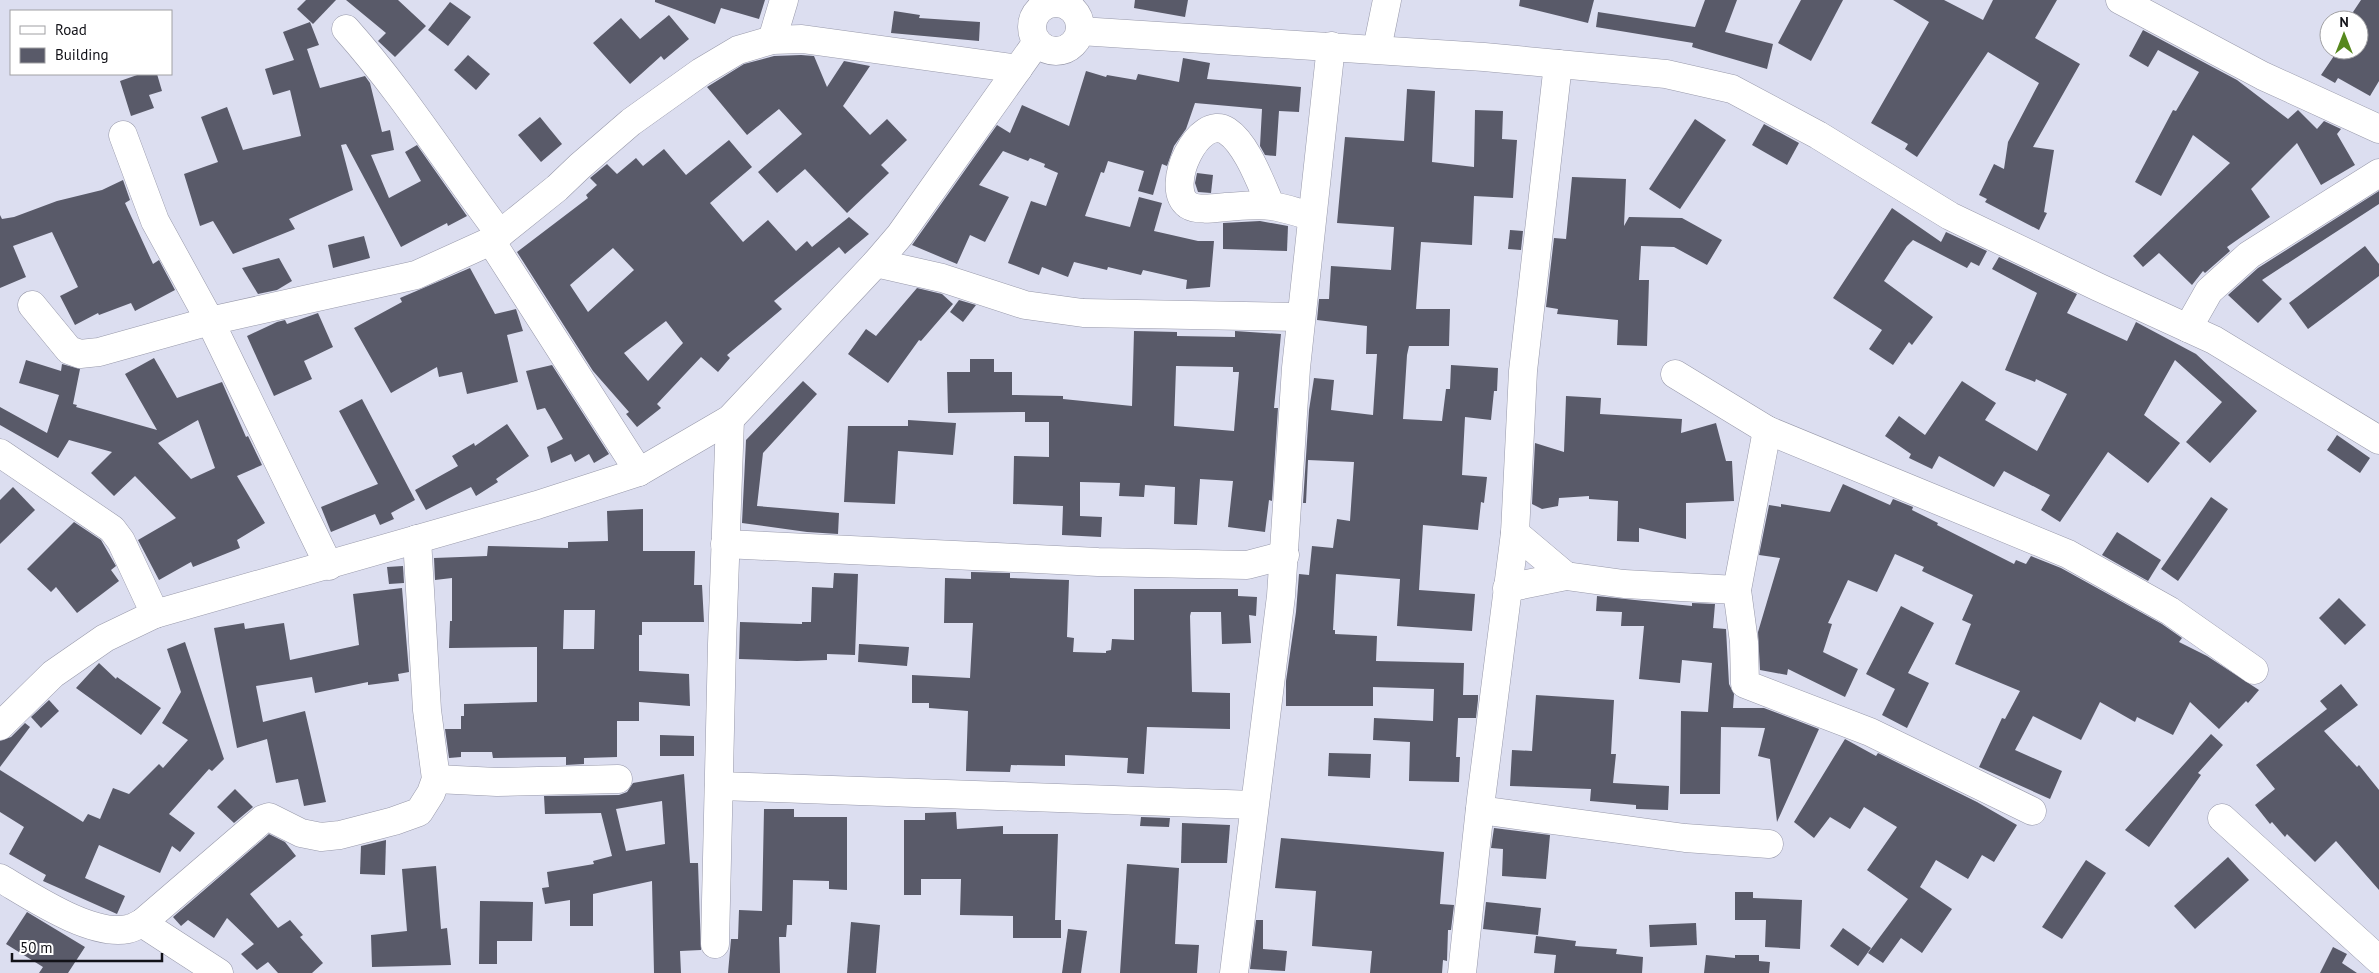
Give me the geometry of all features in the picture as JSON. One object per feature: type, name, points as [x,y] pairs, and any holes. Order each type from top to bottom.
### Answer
[{"type":"street","points":[[772,40],[784,0]]},
{"type":"street","points":[[1378,49],[1387,0]]},
{"type":"street","points":[[2120,0],[2263,76],[2379,129]]},
{"type":"street","points":[[1061,1],[1070,6],[1076,13],[1080,22],[1080,31],[1076,41],[1067,48],[1057,51],[1046,49],[1037,42],[1032,34],[1034,14],[1041,7],[1051,2],[1061,1]]},
{"type":"street","points":[[346,29],[382,69],[452,170],[639,472]]},
{"type":"street","points":[[1080,31],[1378,49],[1558,64],[1666,74],[1732,89],[1818,135],[1950,216],[2214,340],[2379,440]]},
{"type":"street","points":[[32,305],[69,350],[80,354],[99,352],[210,320],[416,275],[495,237],[557,188],[631,122],[701,72],[738,50],[772,40],[802,39],[1018,69]]},
{"type":"street","points":[[0,726],[53,674],[105,638],[155,614],[537,506],[639,472],[730,419],[876,264],[900,235],[1037,42]]},
{"type":"street","points":[[1234,973],[1254,804],[1282,596],[1296,368],[1331,46]]},
{"type":"street","points":[[1462,973],[1480,810],[1515,533],[1522,371],[1558,64]]},
{"type":"street","points":[[123,135],[155,221],[210,320],[329,566]]},
{"type":"street","points":[[2188,328],[2208,291],[2249,256],[2379,173]]},
{"type":"street","points":[[1271,206],[1312,216]]},
{"type":"street","points":[[876,264],[942,278],[1025,305],[1083,313],[1301,317]]},
{"type":"street","points":[[1675,374],[1767,430],[2068,554],[2170,611],[2254,670]]},
{"type":"street","points":[[715,944],[730,419]]},
{"type":"street","points":[[1767,430],[1737,590],[1744,642],[1744,679],[1747,687],[1870,732],[2032,811]]},
{"type":"street","points":[[0,453],[112,529],[121,541],[155,614]]},
{"type":"street","points":[[1515,533],[1566,576]]},
{"type":"street","points":[[0,878],[63,915],[105,928],[128,929],[142,923],[264,819],[269,817],[301,833],[321,837],[350,833],[394,822],[419,812],[431,793],[436,779],[427,710],[417,539]]},
{"type":"street","points":[[725,544],[1088,561],[1247,565],[1286,555]]},
{"type":"street","points":[[1247,565],[1282,596]]},
{"type":"street","points":[[1507,588],[1566,576],[1624,584],[1737,590]]},
{"type":"street","points":[[436,779],[497,782],[618,779]]},
{"type":"street","points":[[719,786],[1254,804]]},
{"type":"street","points":[[1480,810],[1685,838],[1769,844]]},
{"type":"street","points":[[2222,818],[2379,960]]},
{"type":"street","points":[[142,923],[219,973]]},
{"type":"building","points":[[306,0],[336,0],[313,24],[297,9]]},
{"type":"building","points":[[346,0],[398,0],[426,26],[395,57],[378,41],[386,33]]},
{"type":"building","points":[[655,0],[765,0],[759,19],[721,8],[715,24],[655,2]]},
{"type":"building","points":[[1135,0],[1188,0],[1185,17],[1134,8]]},
{"type":"building","points":[[1520,0],[1594,0],[1588,23],[1519,6]]},
{"type":"building","points":[[1705,0],[1737,0],[1725,32],[1773,44],[1767,69],[1692,47],[1693,43],[1596,27],[1598,12],[1695,27]]},
{"type":"building","points":[[1801,0],[1843,0],[1811,61],[1778,43]]},
{"type":"building","points":[[1893,0],[1944,0],[1983,20],[1993,0],[2057,0],[2035,38],[2080,64],[2033,147],[2054,150],[2044,212],[2047,213],[2039,230],[1985,202],[1987,199],[1979,195],[1994,164],[2004,169],[2008,142],[2039,83],[1988,52],[1917,157],[1905,149],[1908,144],[1871,123],[1929,22]]},
{"type":"building","points":[[2361,0],[2379,0],[2379,81],[2370,96],[2338,78],[2335,83],[2321,75],[2331,60],[2369,60],[2369,10],[2354,10]]},
{"type":"building","points":[[450,2],[471,17],[448,46],[428,30]]},
{"type":"building","points":[[894,11],[920,15],[919,18],[980,22],[979,41],[891,33]]},
{"type":"building","points":[[669,15],[689,39],[664,60],[661,56],[630,84],[593,43],[621,18],[640,39]]},
{"type":"building","points":[[310,22],[319,45],[307,49],[320,88],[365,76],[370,83],[382,132],[390,130],[394,150],[371,155],[389,198],[421,181],[405,152],[417,145],[467,216],[448,226],[447,223],[401,247],[346,144],[341,145],[353,190],[289,219],[295,229],[233,254],[213,221],[200,226],[184,174],[218,162],[201,117],[227,107],[243,150],[301,136],[290,90],[273,95],[265,69],[294,60],[283,32]]},
{"type":"building","points":[[2143,30],[2237,80],[2288,119],[2298,110],[2317,129],[2324,121],[2341,129],[2337,134],[2355,165],[2321,185],[2297,143],[2251,189],[2270,217],[2227,247],[2230,251],[2205,273],[2203,271],[2192,285],[2159,253],[2143,267],[2133,256],[2230,163],[2193,135],[2161,196],[2135,182],[2173,110],[2176,111],[2199,72],[2158,50],[2148,67],[2129,56]]},
{"type":"building","points":[[468,55],[490,74],[476,90],[454,70]]},
{"type":"building","points":[[774,56],[814,56],[827,87],[844,61],[870,66],[843,106],[870,135],[887,119],[907,140],[881,165],[889,173],[847,213],[805,169],[777,193],[758,172],[802,134],[779,109],[747,135],[707,87],[744,64]]},
{"type":"building","points":[[1183,58],[1210,63],[1207,79],[1301,87],[1299,112],[1279,111],[1276,156],[1265,155],[1260,146],[1262,109],[1195,103],[1186,129],[1174,146],[1167,166],[1162,164],[1153,195],[1138,191],[1144,171],[1108,161],[1104,173],[1101,172],[1085,216],[1130,227],[1139,197],[1162,203],[1154,231],[1198,241],[1214,241],[1210,287],[1186,289],[1187,280],[1143,270],[1141,275],[1108,267],[1107,270],[1074,262],[1068,277],[1042,267],[1039,275],[1008,263],[1031,201],[1046,206],[1058,173],[1044,167],[1045,164],[1030,158],[1028,161],[1003,151],[979,185],[1009,197],[985,242],[970,235],[957,264],[912,245],[997,125],[1010,133],[1022,105],[1069,126],[1086,71],[1106,77],[1107,75],[1136,80],[1138,74],[1179,82]]},
{"type":"building","points":[[137,75],[157,75],[162,91],[149,95],[154,108],[131,116],[120,81]]},
{"type":"building","points":[[1407,89],[1435,91],[1432,162],[1474,167],[1475,110],[1503,111],[1502,139],[1517,140],[1513,198],[1474,196],[1472,245],[1421,242],[1416,309],[1450,309],[1449,346],[1409,346],[1407,355],[1403,419],[1442,421],[1446,389],[1450,389],[1451,365],[1498,368],[1497,391],[1494,391],[1491,420],[1465,417],[1462,475],[1487,477],[1484,503],[1481,502],[1478,530],[1423,525],[1419,590],[1475,594],[1472,631],[1397,626],[1400,579],[1336,574],[1333,630],[1335,630],[1335,634],[1377,636],[1376,661],[1464,663],[1463,695],[1478,695],[1478,700],[1476,718],[1458,718],[1456,757],[1460,757],[1459,782],[1409,781],[1410,742],[1373,740],[1374,718],[1433,721],[1434,689],[1373,687],[1373,706],[1286,706],[1286,681],[1296,612],[1299,574],[1309,575],[1312,546],[1333,548],[1337,519],[1350,521],[1354,462],[1308,460],[1306,503],[1303,503],[1309,410],[1314,378],[1334,380],[1331,410],[1373,415],[1377,354],[1366,354],[1367,326],[1317,320],[1319,299],[1329,299],[1331,266],[1391,270],[1394,227],[1337,223],[1345,137],[1404,141]]},
{"type":"building","points":[[540,117],[562,144],[541,162],[518,135]]},
{"type":"building","points":[[1695,119],[1726,140],[1680,209],[1649,189]]},
{"type":"building","points":[[1764,124],[1799,143],[1787,165],[1752,145]]},
{"type":"building","points":[[729,140],[752,167],[710,203],[743,242],[768,220],[796,251],[807,241],[812,247],[849,217],[869,234],[845,254],[839,247],[774,301],[782,309],[727,355],[730,358],[718,372],[701,357],[657,404],[661,408],[637,427],[626,414],[629,412],[593,371],[517,252],[588,198],[586,195],[597,185],[590,178],[607,164],[617,174],[636,158],[643,166],[664,149],[686,175]],"holes":[[[613,248],[634,270],[588,312],[570,285]],[[666,321],[683,343],[648,381],[624,353]]]},
{"type":"building","points":[[1197,173],[1213,175],[1211,193],[1198,192],[1195,183]]},
{"type":"building","points":[[1572,177],[1626,179],[1624,226],[1629,217],[1682,218],[1722,240],[1707,265],[1674,247],[1641,246],[1639,280],[1649,280],[1647,346],[1617,345],[1618,320],[1557,314],[1558,309],[1546,307],[1554,238],[1566,239]]},
{"type":"building","points":[[123,180],[130,200],[125,203],[153,264],[159,260],[175,290],[135,311],[131,303],[99,315],[98,313],[75,325],[60,296],[78,287],[52,232],[13,246],[26,277],[0,288],[0,215],[2,219],[14,217],[57,201],[102,190]]},
{"type":"building","points":[[2379,191],[2379,204],[2262,280],[2282,299],[2258,323],[2228,295],[2258,268]]},
{"type":"building","points":[[1892,208],[1941,242],[1946,232],[1987,251],[1979,266],[1971,262],[1967,268],[1913,240],[1907,246],[1884,281],[1933,317],[1912,345],[1909,342],[1893,365],[1869,349],[1882,330],[1833,298]]},
{"type":"building","points":[[1260,221],[1288,226],[1287,251],[1223,249],[1223,223]]},
{"type":"building","points":[[1510,230],[1523,231],[1521,250],[1508,249]]},
{"type":"building","points":[[364,236],[370,258],[333,268],[328,245]]},
{"type":"building","points":[[2365,246],[2379,264],[2379,276],[2308,329],[2289,303]]},
{"type":"building","points":[[1999,257],[2077,294],[2067,313],[2127,341],[2136,322],[2196,354],[2257,411],[2210,463],[2186,442],[2222,402],[2175,360],[2144,415],[2180,443],[2148,483],[2108,452],[2060,522],[2041,510],[2050,495],[2004,471],[1994,487],[1939,456],[1932,469],[1909,458],[1911,454],[1885,436],[1899,416],[1925,435],[1962,381],[1996,403],[1985,420],[2037,451],[2067,394],[2036,379],[2035,382],[2005,370],[2037,293],[1992,269]]},
{"type":"building","points":[[279,258],[292,281],[277,290],[258,294],[242,268]]},
{"type":"building","points":[[470,268],[495,314],[516,309],[523,331],[507,335],[518,382],[467,394],[462,372],[439,377],[437,367],[391,393],[354,328],[402,302],[400,298]]},
{"type":"building","points":[[917,288],[942,294],[953,304],[921,341],[919,340],[888,383],[848,354],[866,329],[876,336]]},
{"type":"building","points":[[959,300],[976,305],[963,322],[950,312]]},
{"type":"building","points":[[318,313],[333,347],[304,361],[312,379],[274,396],[247,336],[277,322],[285,320],[287,324]]},
{"type":"building","points":[[1134,331],[1177,332],[1177,336],[1235,337],[1235,331],[1281,334],[1274,408],[1278,408],[1272,501],[1269,500],[1265,532],[1228,527],[1233,481],[1200,479],[1197,525],[1174,524],[1175,487],[1145,485],[1144,497],[1119,496],[1120,483],[1080,482],[1080,516],[1102,517],[1101,537],[1062,535],[1063,506],[1013,504],[1014,456],[1049,457],[1049,422],[1025,422],[1025,412],[948,413],[947,372],[970,372],[970,359],[994,359],[994,372],[1012,372],[1012,395],[1063,396],[1063,399],[1132,406]],"holes":[[[1176,366],[1233,367],[1233,372],[1239,372],[1234,431],[1174,426]]]},
{"type":"building","points":[[154,358],[177,398],[222,382],[246,437],[248,436],[262,465],[237,476],[265,523],[237,540],[240,548],[193,567],[191,562],[159,580],[138,540],[176,518],[135,476],[114,496],[91,473],[112,452],[69,440],[58,458],[0,425],[0,407],[47,433],[59,395],[19,383],[26,360],[61,371],[62,364],[80,369],[73,404],[77,405],[76,407],[157,430],[125,374]],"holes":[[[198,420],[215,468],[191,479],[158,443]]]},
{"type":"building","points":[[552,365],[609,454],[594,463],[589,454],[575,462],[571,454],[551,463],[547,447],[563,439],[545,408],[537,410],[526,371]]},
{"type":"building","points":[[803,381],[817,394],[763,453],[757,506],[839,513],[838,534],[807,532],[742,523],[746,440]]},
{"type":"building","points":[[1566,396],[1601,398],[1600,414],[1682,419],[1681,433],[1716,423],[1726,461],[1732,461],[1734,501],[1686,503],[1686,539],[1639,528],[1639,542],[1617,541],[1618,501],[1589,499],[1589,496],[1559,498],[1558,506],[1542,509],[1532,504],[1535,443],[1564,452]]},
{"type":"building","points":[[362,399],[415,500],[391,513],[394,519],[380,525],[375,514],[331,532],[321,507],[378,484],[339,411]]},
{"type":"building","points":[[908,420],[956,423],[953,455],[898,451],[895,504],[844,502],[848,426],[908,426]]},
{"type":"building","points":[[507,424],[529,456],[496,479],[498,482],[476,496],[471,487],[426,510],[415,490],[458,466],[452,456],[474,443],[475,446]]},
{"type":"building","points":[[2337,435],[2370,458],[2360,473],[2327,450]]},
{"type":"building","points":[[1843,484],[1890,505],[1893,499],[1913,507],[1912,510],[1938,523],[1937,525],[2014,564],[2016,560],[2026,564],[2031,556],[2061,568],[2162,624],[2182,638],[2179,642],[2207,656],[2259,690],[2248,703],[2246,701],[2219,729],[2190,702],[2173,735],[2137,717],[2135,722],[2100,702],[2081,740],[2033,716],[2015,750],[2062,771],[2050,799],[1979,767],[2002,718],[2005,719],[2020,691],[1955,664],[1971,624],[1962,620],[1973,595],[1922,571],[1924,567],[1895,554],[1877,592],[1848,580],[1828,623],[1832,624],[1823,652],[1858,669],[1845,697],[1788,669],[1787,675],[1760,670],[1758,632],[1780,558],[1759,555],[1769,505],[1781,507],[1781,504],[1830,512]]},
{"type":"building","points":[[13,487],[35,510],[0,544],[0,500]]},
{"type":"building","points":[[2211,497],[2228,509],[2178,581],[2161,569]]},
{"type":"building","points":[[643,509],[643,551],[695,551],[694,585],[702,585],[704,622],[642,622],[642,635],[639,635],[639,671],[689,674],[690,706],[639,702],[639,721],[617,721],[617,757],[584,758],[584,764],[566,765],[566,757],[493,758],[492,752],[461,752],[461,757],[449,758],[445,729],[461,729],[461,716],[464,716],[464,704],[537,702],[537,647],[449,648],[450,621],[452,621],[452,578],[435,580],[434,558],[487,556],[488,546],[568,548],[568,542],[608,541],[607,511]],"holes":[[[564,610],[595,610],[594,649],[563,649]]]},
{"type":"building","points":[[74,522],[101,540],[116,566],[111,570],[119,581],[77,613],[56,587],[51,592],[27,569]]},
{"type":"building","points":[[2117,532],[2161,560],[2148,581],[2102,555]]},
{"type":"building","points":[[403,566],[404,583],[389,584],[387,567]]},
{"type":"building","points":[[971,572],[1010,573],[1010,578],[1069,580],[1067,637],[1074,638],[1073,652],[1106,653],[1106,651],[1111,650],[1112,639],[1134,640],[1134,589],[1238,589],[1238,596],[1257,597],[1256,616],[1249,615],[1251,643],[1222,644],[1221,612],[1191,612],[1190,616],[1192,692],[1230,693],[1230,729],[1147,727],[1144,774],[1127,773],[1128,758],[1065,755],[1065,766],[1011,765],[1010,772],[966,771],[968,711],[929,708],[929,703],[912,703],[912,675],[970,678],[973,623],[944,623],[945,578],[971,579]]},
{"type":"building","points":[[834,573],[858,574],[855,655],[827,654],[827,660],[739,659],[740,622],[802,624],[802,622],[811,622],[812,587],[833,588]]},
{"type":"building","points":[[402,588],[409,672],[398,674],[399,681],[368,685],[368,682],[315,693],[312,677],[256,686],[263,722],[305,711],[326,802],[304,806],[298,779],[276,783],[267,739],[237,748],[214,628],[244,623],[245,629],[284,623],[290,660],[359,645],[353,594]]},
{"type":"building","points":[[1597,596],[1692,606],[1692,603],[1715,604],[1713,628],[1726,629],[1729,684],[1734,694],[1733,708],[1764,708],[1819,729],[1777,822],[1770,759],[1758,756],[1765,728],[1721,727],[1720,794],[1680,794],[1681,711],[1708,712],[1712,663],[1682,660],[1680,683],[1639,679],[1644,626],[1621,626],[1622,612],[1596,611]]},
{"type":"building","points":[[2339,598],[2366,625],[2345,645],[2319,618]]},
{"type":"building","points":[[1901,606],[1934,623],[1908,673],[1929,683],[1907,728],[1882,715],[1895,689],[1866,674]]},
{"type":"building","points":[[185,642],[224,759],[212,771],[209,769],[169,814],[195,833],[180,852],[172,846],[160,873],[99,845],[85,878],[125,896],[117,914],[43,881],[46,875],[9,854],[24,827],[0,812],[0,770],[83,822],[88,814],[100,819],[113,788],[129,794],[159,764],[163,768],[188,740],[162,723],[181,692],[167,649]]},
{"type":"building","points":[[859,644],[909,647],[907,666],[858,662]]},
{"type":"building","points":[[99,663],[116,679],[117,677],[161,708],[141,735],[76,688]]},
{"type":"building","points":[[2341,684],[2358,705],[2324,731],[2357,767],[2359,765],[2379,790],[2379,890],[2336,841],[2315,862],[2287,834],[2285,837],[2272,822],[2270,824],[2255,805],[2275,789],[2256,765],[2327,709],[2320,701]]},
{"type":"building","points":[[1536,695],[1614,700],[1611,754],[1616,754],[1613,783],[1669,786],[1668,810],[1636,809],[1636,805],[1590,801],[1591,789],[1510,786],[1512,750],[1532,751]]},
{"type":"building","points":[[49,700],[59,711],[41,728],[31,717]]},
{"type":"building","points":[[25,723],[30,727],[0,767],[0,741],[11,737]]},
{"type":"building","points":[[2211,734],[2223,745],[2198,773],[2201,775],[2149,847],[2125,830]]},
{"type":"building","points":[[660,735],[694,736],[694,756],[660,756]]},
{"type":"building","points":[[1845,739],[1876,756],[1878,753],[1977,802],[2017,825],[1994,862],[1982,855],[1968,879],[1936,860],[1920,887],[1952,909],[1922,953],[1901,938],[1883,963],[1868,953],[1908,899],[1867,870],[1897,827],[1864,807],[1850,829],[1830,817],[1814,838],[1794,822]]},
{"type":"building","points":[[1329,753],[1371,754],[1370,778],[1328,776]]},
{"type":"building","points":[[684,774],[690,863],[698,863],[701,950],[680,951],[681,973],[654,973],[652,881],[593,894],[593,926],[570,926],[570,900],[545,904],[542,888],[549,887],[547,872],[594,864],[593,861],[612,856],[601,813],[545,814],[544,796],[619,795],[627,792],[633,783]],"holes":[[[662,801],[665,844],[626,851],[616,809]]]},
{"type":"building","points":[[235,789],[253,807],[234,823],[217,807]]},
{"type":"building","points":[[764,809],[794,809],[794,817],[847,817],[847,890],[829,889],[829,881],[793,880],[792,925],[787,925],[786,937],[779,937],[780,973],[728,973],[731,939],[738,939],[739,910],[762,911]]},
{"type":"building","points":[[956,812],[957,829],[1003,826],[1003,834],[1058,834],[1055,920],[1061,920],[1061,938],[1013,938],[1013,916],[960,915],[961,879],[921,879],[921,895],[904,895],[904,820],[925,820],[925,813]]},
{"type":"building","points":[[1141,817],[1170,818],[1169,827],[1140,826]]},
{"type":"building","points":[[1182,823],[1230,825],[1227,863],[1181,863]]},
{"type":"building","points":[[1494,828],[1550,835],[1546,879],[1502,876],[1503,849],[1491,848]]},
{"type":"building","points":[[269,834],[285,842],[296,856],[250,894],[278,928],[290,920],[303,935],[300,937],[323,963],[312,973],[278,973],[268,962],[257,970],[241,954],[254,944],[227,918],[214,938],[188,920],[181,926],[173,917]]},
{"type":"building","points":[[1281,838],[1444,852],[1440,904],[1454,905],[1451,930],[1448,930],[1447,961],[1443,960],[1442,973],[1370,973],[1372,951],[1312,946],[1316,891],[1275,888]]},
{"type":"building","points":[[386,840],[385,875],[360,874],[361,846]]},
{"type":"building","points":[[2228,857],[2249,880],[2195,929],[2174,906]]},
{"type":"building","points":[[2086,860],[2106,873],[2062,939],[2042,927]]},
{"type":"building","points":[[1127,864],[1179,868],[1175,944],[1199,945],[1197,973],[1120,973]]},
{"type":"building","points":[[436,866],[441,929],[447,928],[451,965],[372,967],[371,935],[407,931],[402,869]]},
{"type":"building","points":[[1735,892],[1753,892],[1753,898],[1802,900],[1800,949],[1765,947],[1766,920],[1735,920]]},
{"type":"building","points":[[480,901],[533,902],[532,941],[497,941],[497,964],[479,964]]},
{"type":"building","points":[[1486,902],[1541,908],[1538,935],[1483,929]]},
{"type":"building","points":[[27,912],[85,947],[68,973],[39,973],[43,967],[6,944]]},
{"type":"building","points":[[1256,920],[1263,920],[1263,949],[1287,951],[1285,971],[1250,969]]},
{"type":"building","points":[[851,922],[880,925],[876,973],[847,973]]},
{"type":"building","points":[[1696,923],[1697,945],[1650,947],[1649,925]]},
{"type":"building","points":[[1843,928],[1871,948],[1858,966],[1830,946]]},
{"type":"building","points":[[1068,929],[1087,931],[1081,973],[1062,973]]},
{"type":"building","points":[[1536,936],[1576,941],[1575,946],[1617,949],[1616,954],[1643,957],[1642,973],[1554,973],[1556,955],[1534,953]]},
{"type":"building","points":[[2333,947],[2347,954],[2342,963],[2357,973],[2320,973]]},
{"type":"building","points":[[1706,955],[1735,958],[1735,955],[1759,955],[1759,961],[1770,962],[1769,973],[1704,973]]}]
